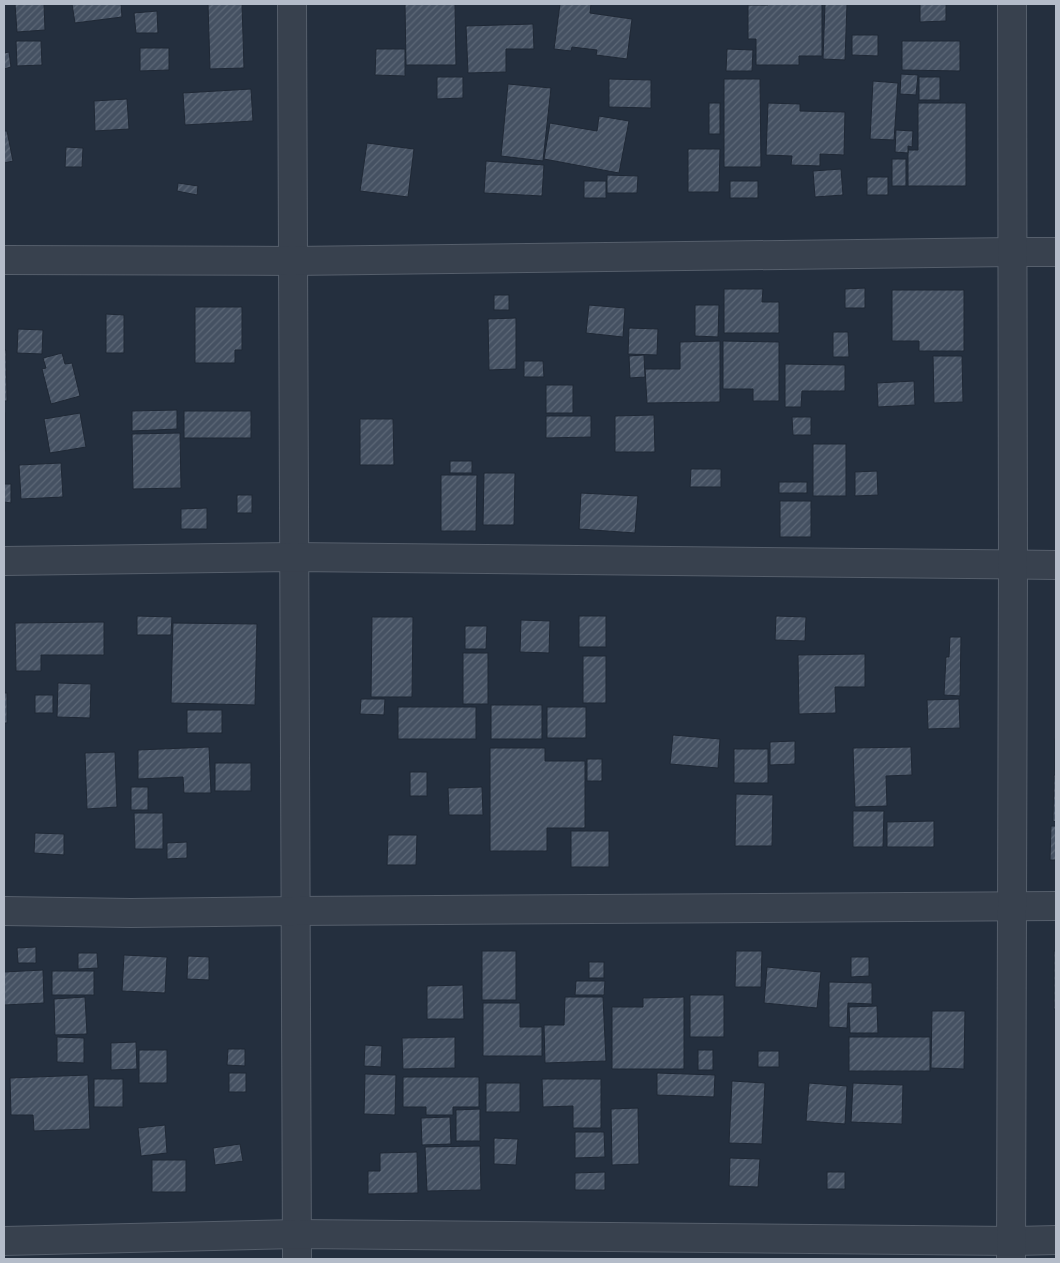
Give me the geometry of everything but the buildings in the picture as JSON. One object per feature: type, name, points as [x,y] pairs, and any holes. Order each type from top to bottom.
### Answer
[{"type":"street","points":[[292,4],[297,1247]]},
{"type":"street","points":[[1011,1250],[1012,4]]},
{"type":"street","points":[[4,260],[293,261],[1056,252]]},
{"type":"street","points":[[4,561],[294,557],[1056,565]]},
{"type":"street","points":[[4,911],[131,913],[1056,906]]},
{"type":"street","points":[[4,1241],[297,1247],[1011,1250],[1056,1240]]}]
